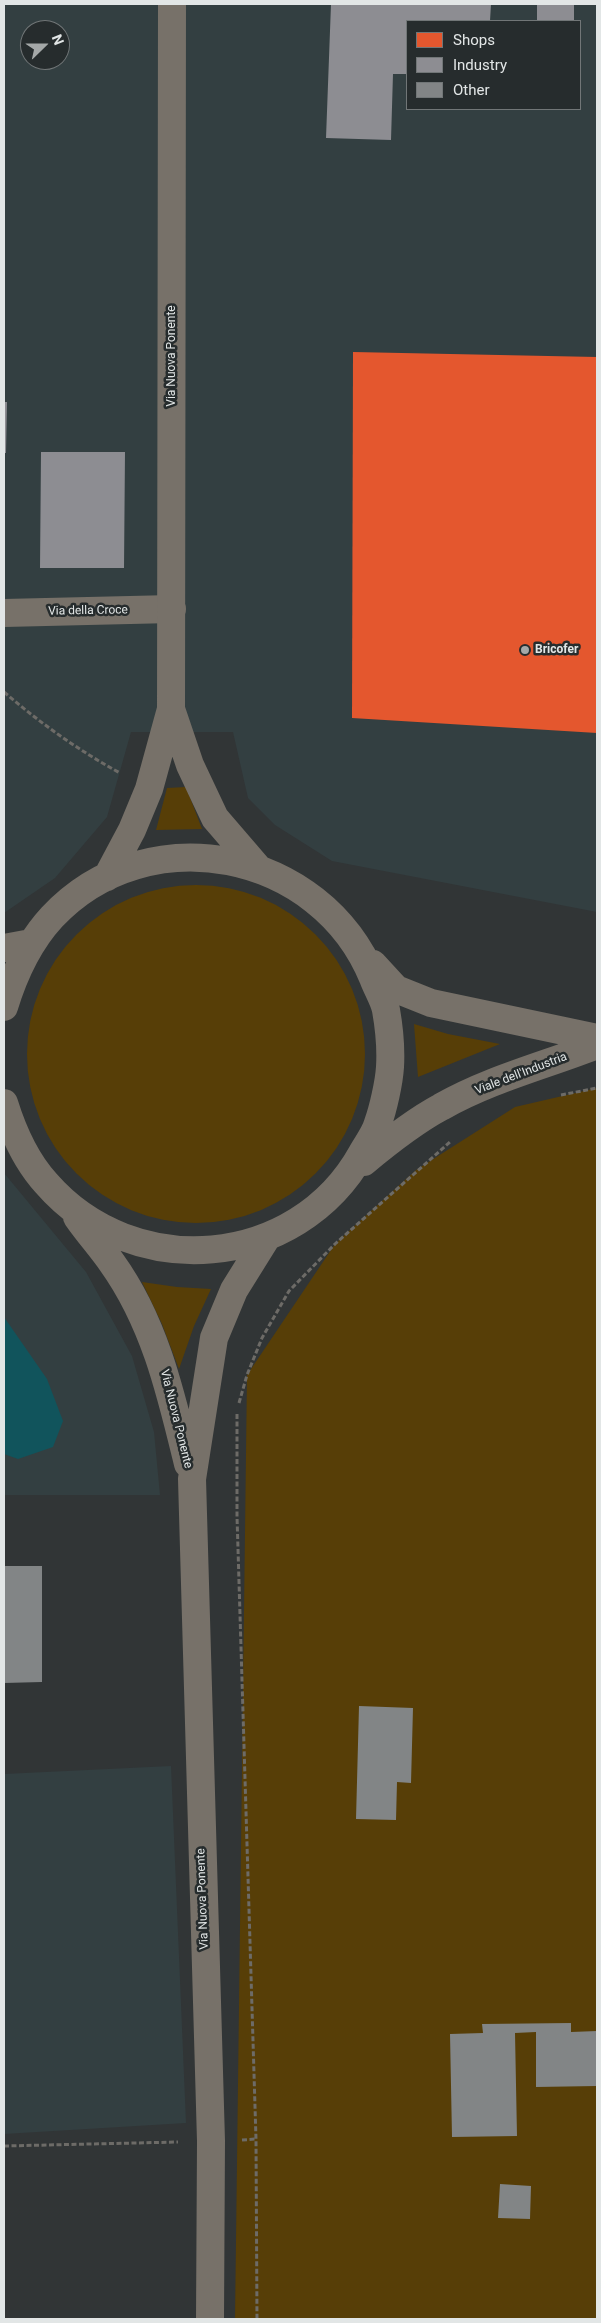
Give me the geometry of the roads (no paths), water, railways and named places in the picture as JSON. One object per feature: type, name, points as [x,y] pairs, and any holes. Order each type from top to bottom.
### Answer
[{"type":"street","name":"Via Nuova Ponente","points":[[107,877],[132,830],[149,789],[171,708],[172,4]]},
{"type":"street","name":"Via della Croce","points":[[4,614],[172,609]]},
{"type":"street","name":"Via Nuova Ponente","points":[[171,708],[190,765],[214,818],[258,868]]},
{"type":"street","points":[[4,1007],[12,978],[31,943],[52,917],[71,900],[107,877],[143,863],[182,857],[220,858],[258,868],[300,888],[336,918],[364,955],[386,1009],[390,1067],[378,1124],[350,1175],[332,1195],[291,1226],[267,1237],[233,1247],[198,1251],[164,1249],[130,1240],[98,1226],[69,1206],[46,1183],[26,1157],[12,1128],[4,1103]]},
{"type":"street","points":[[4,948],[31,943]]},
{"type":"street","name":"Viale dell'Industria","points":[[364,955],[396,989],[431,1003],[597,1038]]},
{"type":"street","name":"Viale dell'Industria","points":[[350,1175],[393,1137],[442,1106],[493,1082],[597,1045]]},
{"type":"street","name":"Via Nuova Ponente","points":[[69,1206],[113,1263],[149,1330],[168,1381],[192,1480]]},
{"type":"street","name":"Via Nuova Ponente","points":[[210,2319],[211,2141],[192,1480],[214,1338],[234,1290],[267,1237]]},
{"type":"water","points":[[4,1317],[47,1379],[63,1421],[53,1447],[18,1459],[4,1454]]},
{"type":"place","name":"Bricofer","points":[[525,650]]}]
